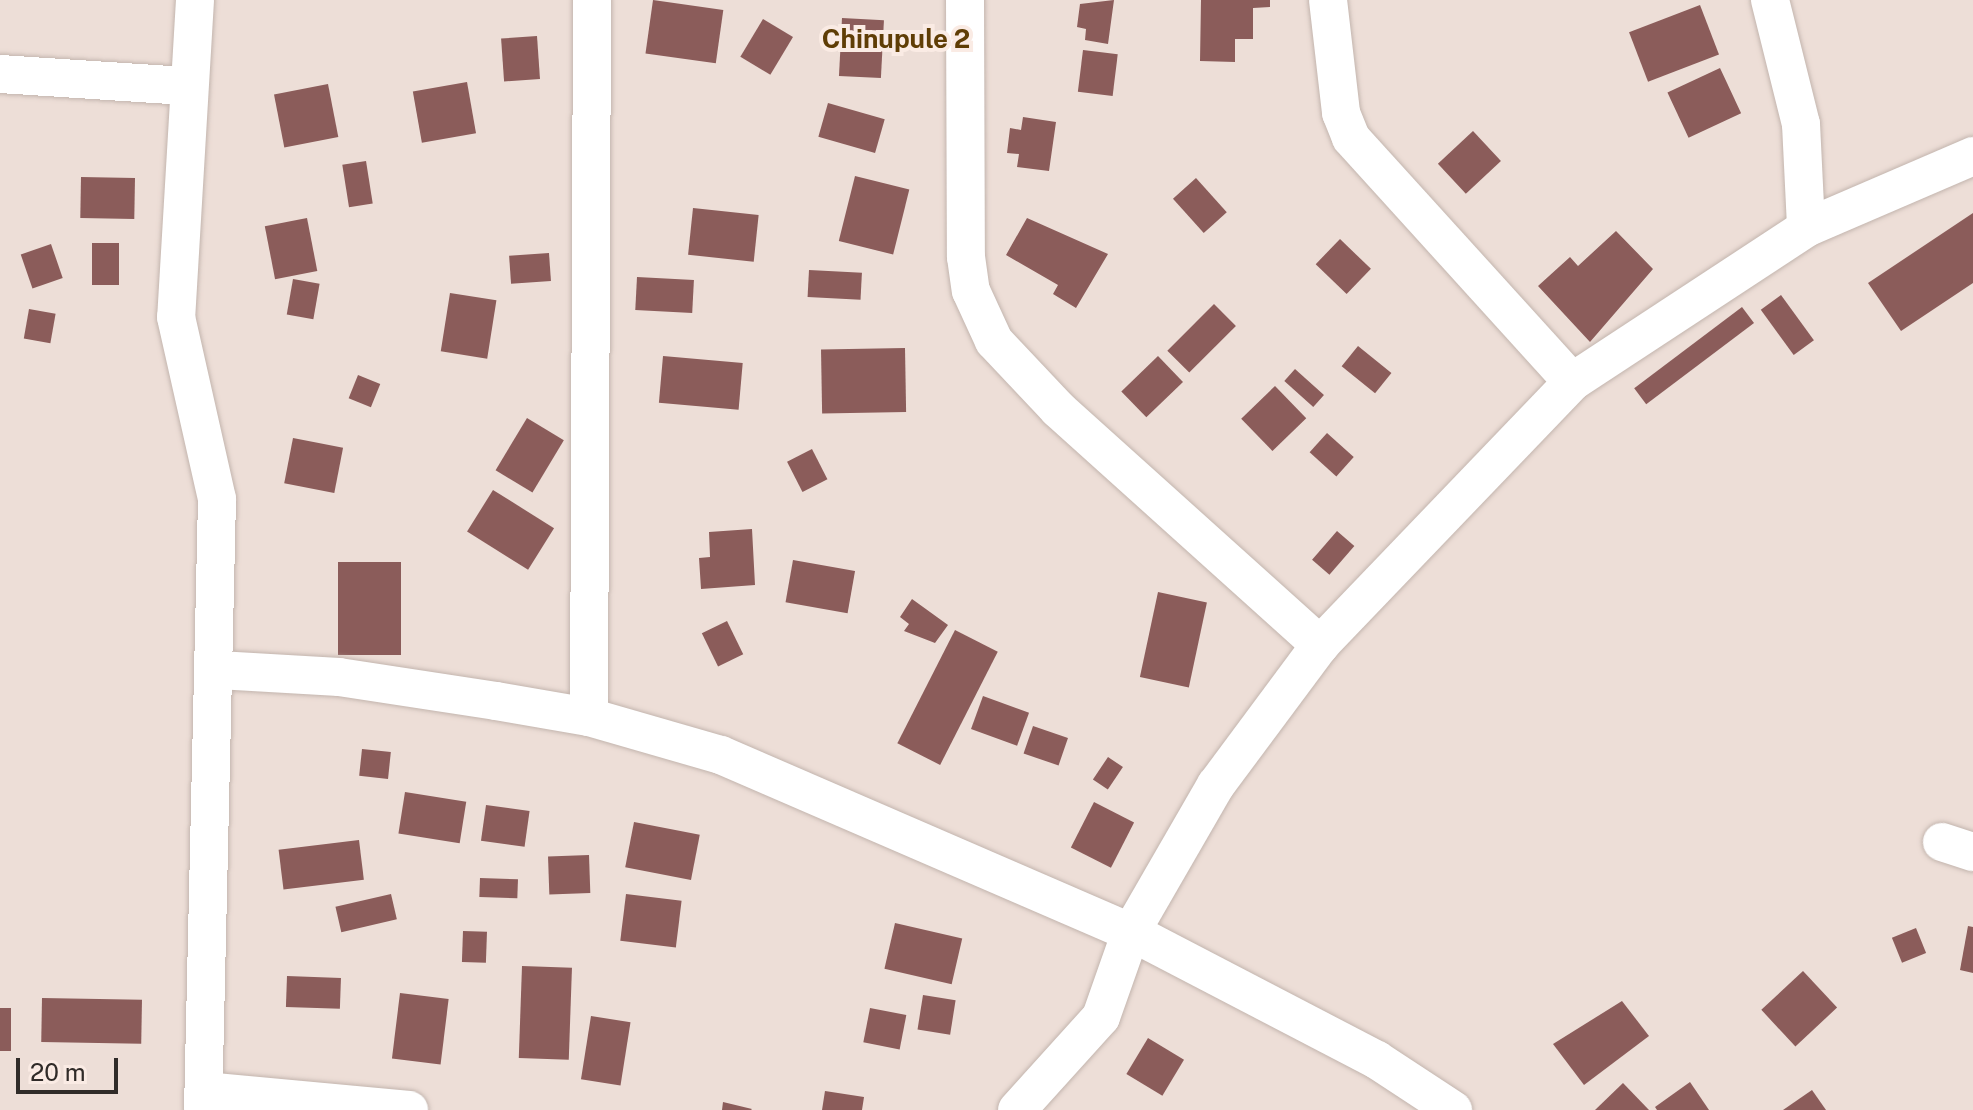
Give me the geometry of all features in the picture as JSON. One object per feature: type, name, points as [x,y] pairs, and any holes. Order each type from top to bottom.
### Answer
[{"type":"street","points":[[195,0],[176,317],[217,499],[218,670],[207,782],[204,1101],[409,1110]]},
{"type":"street","points":[[589,717],[592,0]]},
{"type":"street","points":[[965,0],[966,257],[971,291],[994,341],[1058,409],[1320,645]]},
{"type":"street","points":[[1328,0],[1341,113],[1351,138],[1572,382]]},
{"type":"street","points":[[1770,0],[1801,124],[1806,228]]},
{"type":"street","points":[[0,74],[188,86]]},
{"type":"street","points":[[1017,1110],[1101,1017],[1131,932],[1216,785],[1320,645],[1572,382],[1806,228],[1973,156]]},
{"type":"street","points":[[218,670],[339,677],[589,717],[721,755],[1131,932],[1377,1060],[1453,1110]]},
{"type":"building","points":[[653,0],[723,10],[716,63],[645,53]]},
{"type":"building","points":[[1114,0],[1108,44],[1085,40],[1086,29],[1077,27],[1080,4]]},
{"type":"building","points":[[1201,0],[1270,0],[1270,7],[1253,8],[1253,39],[1235,39],[1235,62],[1200,61]]},
{"type":"building","points":[[1700,5],[1719,54],[1648,82],[1629,32]]},
{"type":"building","points":[[842,18],[884,20],[881,78],[839,76]]},
{"type":"building","points":[[763,19],[793,37],[770,75],[740,57]]},
{"type":"building","points":[[537,36],[540,79],[504,81],[501,39]]},
{"type":"building","points":[[1083,50],[1118,54],[1113,96],[1078,92]]},
{"type":"building","points":[[1720,68],[1741,113],[1689,138],[1667,93]]},
{"type":"building","points":[[467,82],[476,133],[422,143],[413,92]]},
{"type":"building","points":[[328,84],[338,137],[284,148],[274,94]]},
{"type":"building","points":[[828,103],[885,119],[875,153],[818,137]]},
{"type":"building","points":[[1023,117],[1056,122],[1049,171],[1017,167],[1019,154],[1007,153],[1010,128],[1021,130]]},
{"type":"building","points":[[1473,131],[1501,161],[1466,194],[1438,164]]},
{"type":"building","points":[[366,161],[373,203],[349,207],[342,165]]},
{"type":"building","points":[[855,176],[909,190],[893,255],[839,241]]},
{"type":"building","points":[[81,177],[135,178],[134,219],[80,218]]},
{"type":"building","points":[[1196,178],[1227,212],[1204,233],[1173,199]]},
{"type":"building","points":[[693,208],[759,215],[754,262],[688,255]]},
{"type":"building","points":[[1973,213],[1973,283],[1901,331],[1868,283]]},
{"type":"building","points":[[307,218],[317,271],[275,279],[265,226]]},
{"type":"building","points":[[1027,218],[1108,254],[1076,308],[1053,294],[1058,285],[1006,255]]},
{"type":"building","points":[[1616,231],[1653,269],[1590,342],[1538,286],[1570,257],[1578,266]]},
{"type":"building","points":[[1340,239],[1371,269],[1347,294],[1316,264]]},
{"type":"building","points":[[92,243],[119,243],[119,285],[92,285]]},
{"type":"building","points":[[51,244],[63,278],[32,288],[21,254]]},
{"type":"building","points":[[549,253],[551,281],[511,284],[509,256]]},
{"type":"building","points":[[809,270],[862,273],[861,300],[808,297]]},
{"type":"building","points":[[637,277],[694,280],[692,313],[635,310]]},
{"type":"building","points":[[293,279],[320,284],[313,319],[287,314]]},
{"type":"building","points":[[450,293],[496,300],[487,359],[441,351]]},
{"type":"building","points":[[1781,295],[1814,340],[1794,355],[1761,310]]},
{"type":"building","points":[[1214,304],[1236,326],[1189,373],[1167,351]]},
{"type":"building","points":[[1742,307],[1754,323],[1646,404],[1634,388]]},
{"type":"building","points":[[29,309],[56,314],[50,343],[24,339]]},
{"type":"building","points":[[1358,346],[1391,373],[1375,393],[1342,366]]},
{"type":"building","points":[[905,348],[906,412],[822,413],[821,349]]},
{"type":"building","points":[[663,356],[743,363],[739,410],[659,403]]},
{"type":"building","points":[[1158,356],[1183,382],[1146,417],[1121,391]]},
{"type":"building","points":[[1295,369],[1324,395],[1313,407],[1284,381]]},
{"type":"building","points":[[358,375],[380,384],[371,407],[349,398]]},
{"type":"building","points":[[1275,386],[1306,418],[1272,451],[1241,419]]},
{"type":"building","points":[[527,418],[564,440],[532,492],[496,470]]},
{"type":"building","points":[[1327,433],[1354,457],[1336,476],[1310,452]]},
{"type":"building","points":[[293,438],[343,448],[334,493],[284,483]]},
{"type":"building","points":[[812,449],[827,479],[802,492],[787,462]]},
{"type":"building","points":[[493,490],[554,528],[528,570],[467,532]]},
{"type":"building","points":[[752,529],[755,585],[701,589],[699,558],[710,557],[709,532]]},
{"type":"building","points":[[1337,531],[1354,546],[1329,575],[1312,560]]},
{"type":"building","points":[[793,560],[855,571],[848,613],[786,602]]},
{"type":"building","points":[[338,562],[401,562],[401,655],[338,655]]},
{"type":"building","points":[[1158,592],[1207,602],[1189,687],[1140,677]]},
{"type":"building","points":[[912,599],[948,625],[935,643],[904,631],[909,624],[900,617]]},
{"type":"building","points":[[727,621],[743,654],[718,667],[702,633]]},
{"type":"building","points":[[955,630],[998,652],[940,765],[897,743]]},
{"type":"building","points":[[983,696],[1029,713],[1017,746],[971,729]]},
{"type":"building","points":[[1033,726],[1068,738],[1059,765],[1024,753]]},
{"type":"building","points":[[362,749],[391,752],[388,779],[359,776]]},
{"type":"building","points":[[1108,757],[1123,767],[1108,789],[1093,779]]},
{"type":"building","points":[[405,792],[466,802],[460,843],[398,833]]},
{"type":"building","points":[[1094,802],[1134,822],[1111,868],[1071,847]]},
{"type":"building","points":[[486,805],[530,811],[525,847],[481,841]]},
{"type":"building","points":[[634,822],[700,835],[691,880],[625,867]]},
{"type":"building","points":[[359,840],[364,880],[283,890],[279,850]]},
{"type":"building","points":[[589,855],[590,893],[549,894],[548,856]]},
{"type":"building","points":[[480,878],[518,879],[517,898],[479,897]]},
{"type":"building","points":[[391,894],[397,919],[341,932],[335,907]]},
{"type":"building","points":[[626,894],[682,901],[676,947],[620,941]]},
{"type":"building","points":[[895,923],[962,939],[952,984],[884,969]]},
{"type":"building","points":[[1968,926],[1973,927],[1973,973],[1960,970]]},
{"type":"building","points":[[1916,928],[1926,953],[1902,963],[1892,938]]},
{"type":"building","points":[[463,931],[487,932],[486,963],[462,962]]},
{"type":"building","points":[[522,966],[572,968],[569,1060],[519,1058]]},
{"type":"building","points":[[1803,971],[1837,1008],[1795,1046],[1761,1010]]},
{"type":"building","points":[[287,976],[341,978],[340,1009],[286,1007]]},
{"type":"building","points":[[400,993],[449,999],[441,1064],[392,1059]]},
{"type":"building","points":[[923,995],[956,1000],[950,1035],[918,1030]]},
{"type":"building","points":[[42,998],[142,1000],[141,1044],[41,1042]]},
{"type":"building","points":[[1622,1001],[1649,1036],[1584,1085],[1553,1044]]},
{"type":"building","points":[[0,1008],[11,1008],[11,1051],[0,1051]]},
{"type":"building","points":[[870,1008],[906,1015],[900,1049],[863,1042]]},
{"type":"building","points":[[591,1016],[631,1022],[620,1085],[581,1079]]},
{"type":"building","points":[[1148,1038],[1184,1060],[1162,1096],[1126,1074]]},
{"type":"building","points":[[1690,1082],[1709,1110],[1657,1110],[1655,1107]]},
{"type":"building","points":[[1623,1083],[1649,1110],[1595,1110]]},
{"type":"building","points":[[1812,1090],[1826,1110],[1783,1110]]},
{"type":"building","points":[[825,1091],[864,1097],[862,1110],[822,1110]]},
{"type":"building","points":[[723,1102],[752,1109],[722,1110]]},
{"type":"district","name":"Chinupule 2","points":[[896,39]]}]
